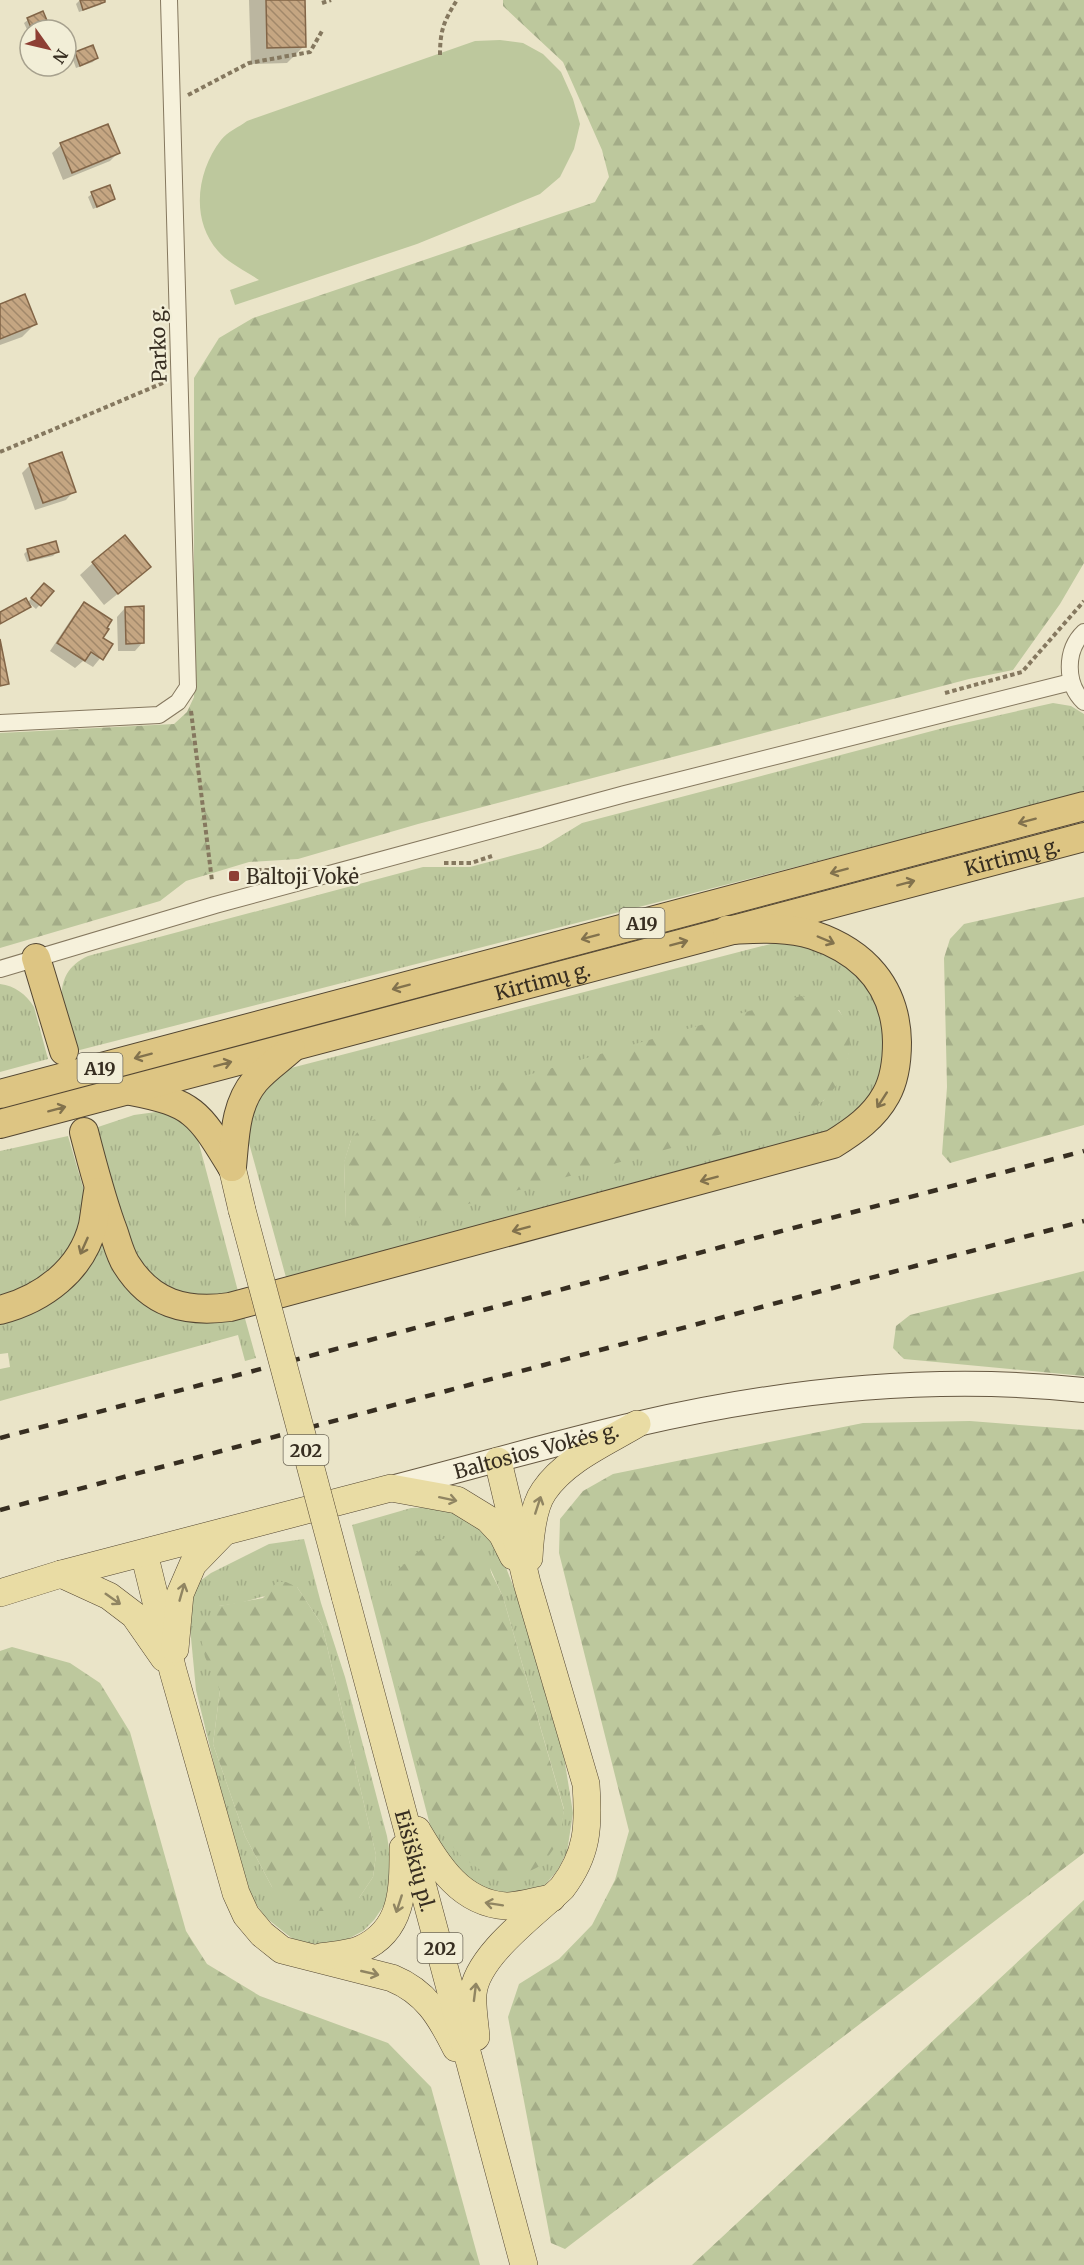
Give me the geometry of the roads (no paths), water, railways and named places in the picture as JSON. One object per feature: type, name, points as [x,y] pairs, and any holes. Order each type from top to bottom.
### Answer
[{"type":"highway","name":"Kirtimų g.","points":[[0,1094],[1084,806]]},
{"type":"highway","name":"Kirtimų g.","points":[[0,1124],[1084,837]]},
{"type":"highway","points":[[84,1132],[98,1190],[125,1262],[138,1280],[167,1302],[186,1308],[208,1310],[252,1301],[833,1144],[856,1131],[886,1095],[893,1077],[897,1055],[897,1030],[893,1007],[886,990],[874,972],[855,956],[813,935],[785,929],[727,930]]},
{"type":"highway","points":[[36,958],[64,1052]]},
{"type":"highway","points":[[231,1167],[236,1121],[247,1092],[257,1079],[297,1044]]},
{"type":"highway","points":[[126,1090],[164,1098],[188,1110],[208,1128],[231,1167]]},
{"type":"highway","points":[[0,1310],[22,1304],[44,1292],[74,1265],[84,1250],[93,1226],[98,1190]]},
{"type":"main road","name":"Eišiškių pl.","points":[[231,1167],[524,2265]]},
{"type":"main road","name":"Baltosios Vokės g.","points":[[0,1593],[61,1574],[637,1424],[762,1400],[831,1390],[939,1383],[1054,1386],[1084,1390]]},
{"type":"main road","points":[[527,1583],[531,1528],[543,1492],[568,1466],[637,1424]]},
{"type":"main road","points":[[478,2092],[473,1995],[475,1984],[487,1960],[570,1878],[582,1853],[587,1834],[586,1784],[527,1583],[498,1461]]},
{"type":"main road","points":[[391,1488],[458,1500],[488,1519],[502,1534],[527,1583]]},
{"type":"main road","points":[[174,1671],[180,1594],[193,1564],[225,1532]]},
{"type":"main road","points":[[144,1553],[174,1671],[236,1893],[246,1915],[262,1934],[282,1950],[392,1978],[419,1992],[431,2004],[444,2024],[478,2092]]},
{"type":"main road","points":[[61,1574],[110,1596],[134,1615],[174,1671]]},
{"type":"main road","points":[[402,1805],[437,1863],[464,1892],[482,1902],[508,1906],[552,1898]]},
{"type":"main road","points":[[313,1959],[360,1950],[378,1939],[390,1923],[400,1905],[403,1885],[402,1805]]},
{"type":"street","name":"Parko g.","points":[[0,723],[159,715],[178,702],[188,687],[169,0]]},
{"type":"street","points":[[1084,632],[1073,648],[1070,669],[1071,682],[1084,702]]},
{"type":"street","points":[[0,969],[223,903],[614,797],[1071,682]]},
{"type":"railway","points":[[0,1438],[1084,1151]]},
{"type":"railway","points":[[0,1510],[1084,1221]]},
{"type":"place","name":"Baltoji Vokė","points":[[234,876]]}]
